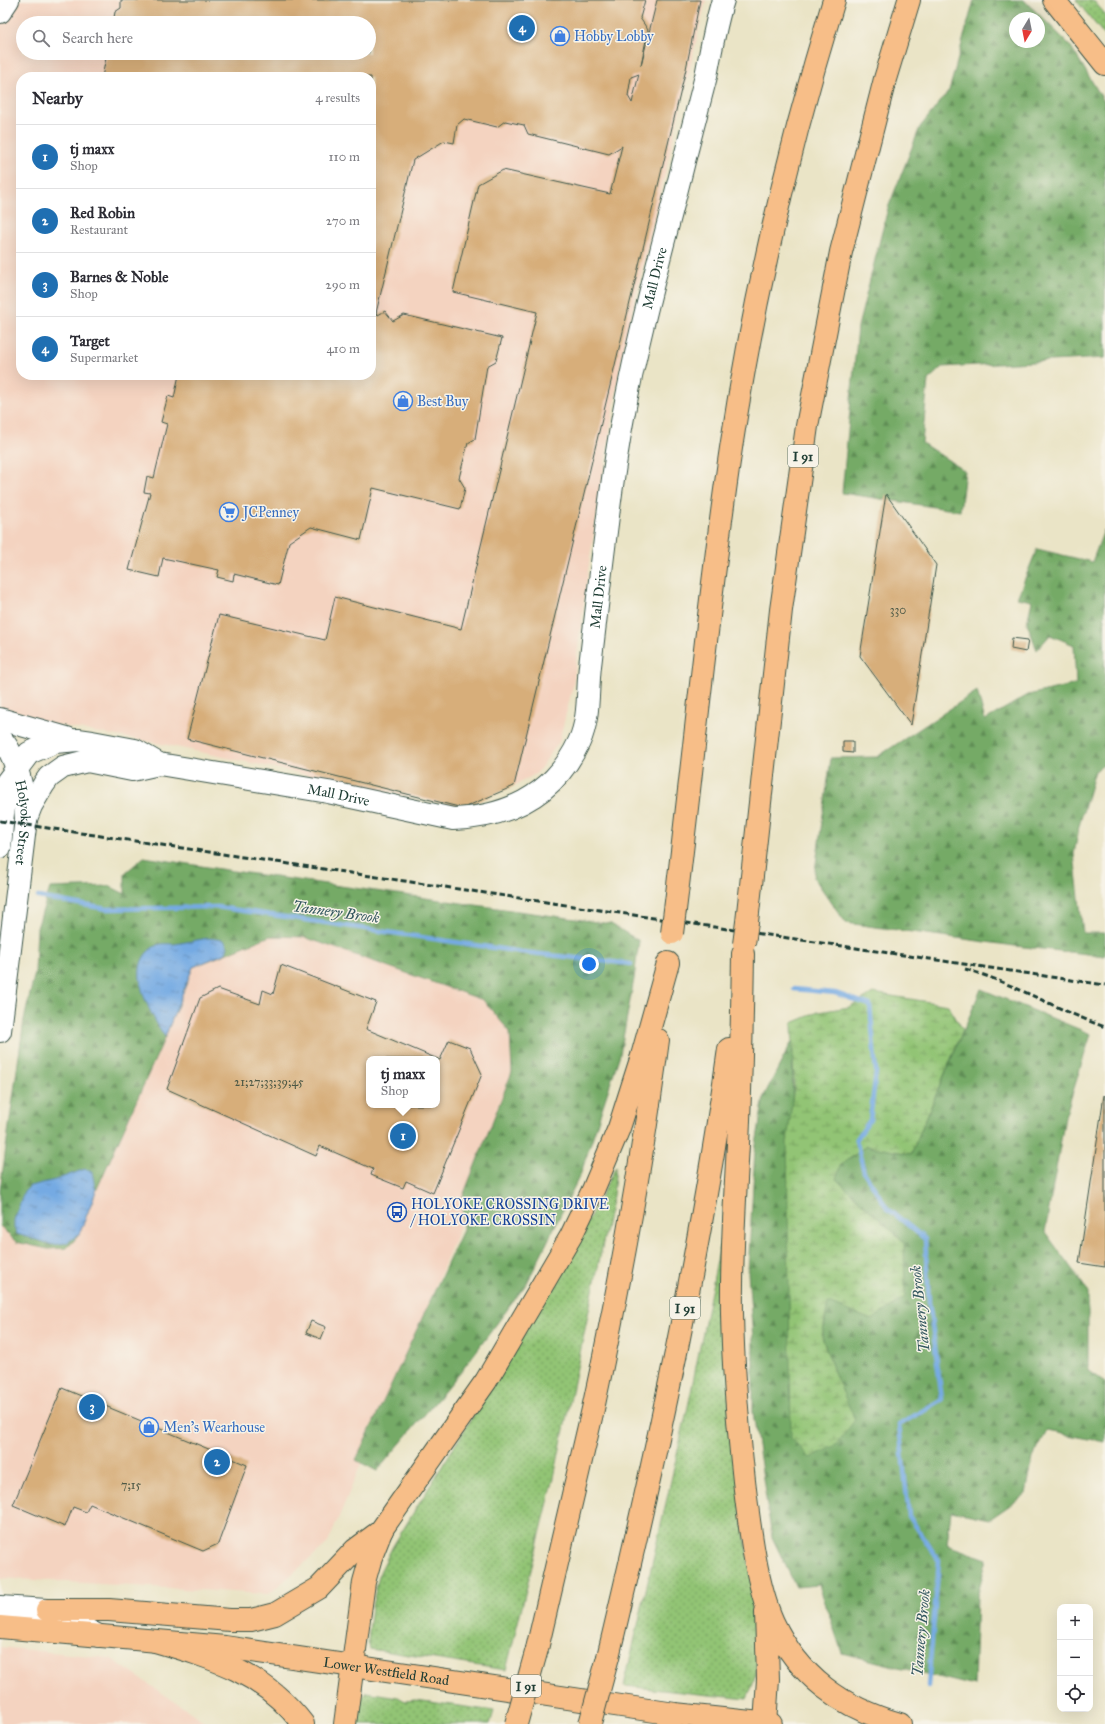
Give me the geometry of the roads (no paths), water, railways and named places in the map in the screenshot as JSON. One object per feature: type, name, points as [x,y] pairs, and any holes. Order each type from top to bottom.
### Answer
[{"type":"main road","name":"I 91","points":[[516,1724],[537,1649],[592,1415],[649,1107],[675,910],[720,527],[744,367],[758,297],[790,158],[834,0]]},
{"type":"main road","name":"I 91","points":[[590,1724],[608,1657],[657,1448],[691,1277],[724,1085],[744,949],[783,595],[807,426],[843,245],[885,79],[909,0]]},
{"type":"main road","points":[[1054,0],[1105,64]]},
{"type":"main road","points":[[744,949],[732,1320],[736,1398],[744,1476],[752,1532],[765,1595],[772,1620],[799,1662],[818,1683],[836,1697],[856,1708],[900,1724]]},
{"type":"main road","points":[[345,1724],[364,1582],[371,1557],[382,1529],[486,1381],[571,1236],[602,1170],[623,1116],[642,1056],[668,963]]},
{"type":"main road","points":[[47,1610],[109,1610],[230,1620],[251,1620],[275,1614],[319,1588],[355,1550],[382,1529]]},
{"type":"main road","points":[[765,1595],[768,1679],[765,1724]]},
{"type":"main road","name":"Lower Westfield Road","points":[[0,1627],[225,1647],[675,1714],[771,1724]]},
{"type":"main road","points":[[155,1641],[201,1654],[250,1676],[278,1696],[302,1724]]},
{"type":"street","points":[[0,12],[8,0]]},
{"type":"street","name":"Mall Drive","points":[[0,792],[8,768],[29,752],[55,742],[78,740],[135,750],[159,764],[328,792],[453,819],[486,815],[506,810],[528,800],[542,790],[564,767],[580,741],[587,713],[590,662],[623,412],[643,320],[703,87],[721,3]]},
{"type":"street","points":[[0,719],[78,740]]},
{"type":"street","name":"Holyoke Street","points":[[0,738],[8,748],[8,768],[26,805],[26,819],[0,1031]]},
{"type":"street","points":[[8,768],[40,766],[55,759],[64,758],[87,761]]},
{"type":"street","name":"Mall Drive","points":[[26,819],[31,806],[49,777],[63,767],[87,761],[132,770],[159,764]]},
{"type":"street","name":"Holyoke Street","points":[[0,792],[4,802],[0,847]]},
{"type":"street","points":[[0,1607],[47,1610],[99,1636]]},
{"type":"water","points":[[208,938],[224,940],[228,947],[226,953],[193,967],[165,1037],[146,1002],[140,976],[141,964],[146,953],[157,945],[175,944]]},
{"type":"water","points":[[85,1169],[92,1172],[96,1191],[79,1235],[66,1243],[53,1245],[17,1234],[14,1227],[14,1220],[24,1192],[30,1186],[55,1180]]},
{"type":"waterway","name":"Tannery Brook","points":[[38,897],[107,909],[217,907],[522,952],[631,964]]},
{"type":"waterway","name":"Tannery Brook","points":[[794,989],[835,993],[870,1005],[876,1072],[870,1120],[856,1140],[864,1172],[887,1208],[925,1239],[929,1302],[942,1399],[899,1425],[909,1516],[939,1561],[928,1686]]},
{"type":"railway","points":[[0,821],[1105,985]]},
{"type":"railway","points":[[965,969],[1018,989],[1105,1027]]},
{"type":"place","name":"Target","points":[[522,28]]},
{"type":"place","name":"Hobby Lobby","points":[[560,36]]},
{"type":"place","name":"Best Buy","points":[[403,401]]},
{"type":"place","name":"JCPenney","points":[[229,512]]},
{"type":"place","name":"tj maxx","points":[[403,1136]]},
{"type":"place","name":"HOLYOKE CROSSING DRIVE / HOLYOKE CROSSIN","points":[[397,1212]]},
{"type":"place","name":"Barnes & Noble","points":[[92,1407]]},
{"type":"place","name":"Men's Wearhouse","points":[[149,1427]]},
{"type":"place","name":"Red Robin","points":[[217,1462]]}]
